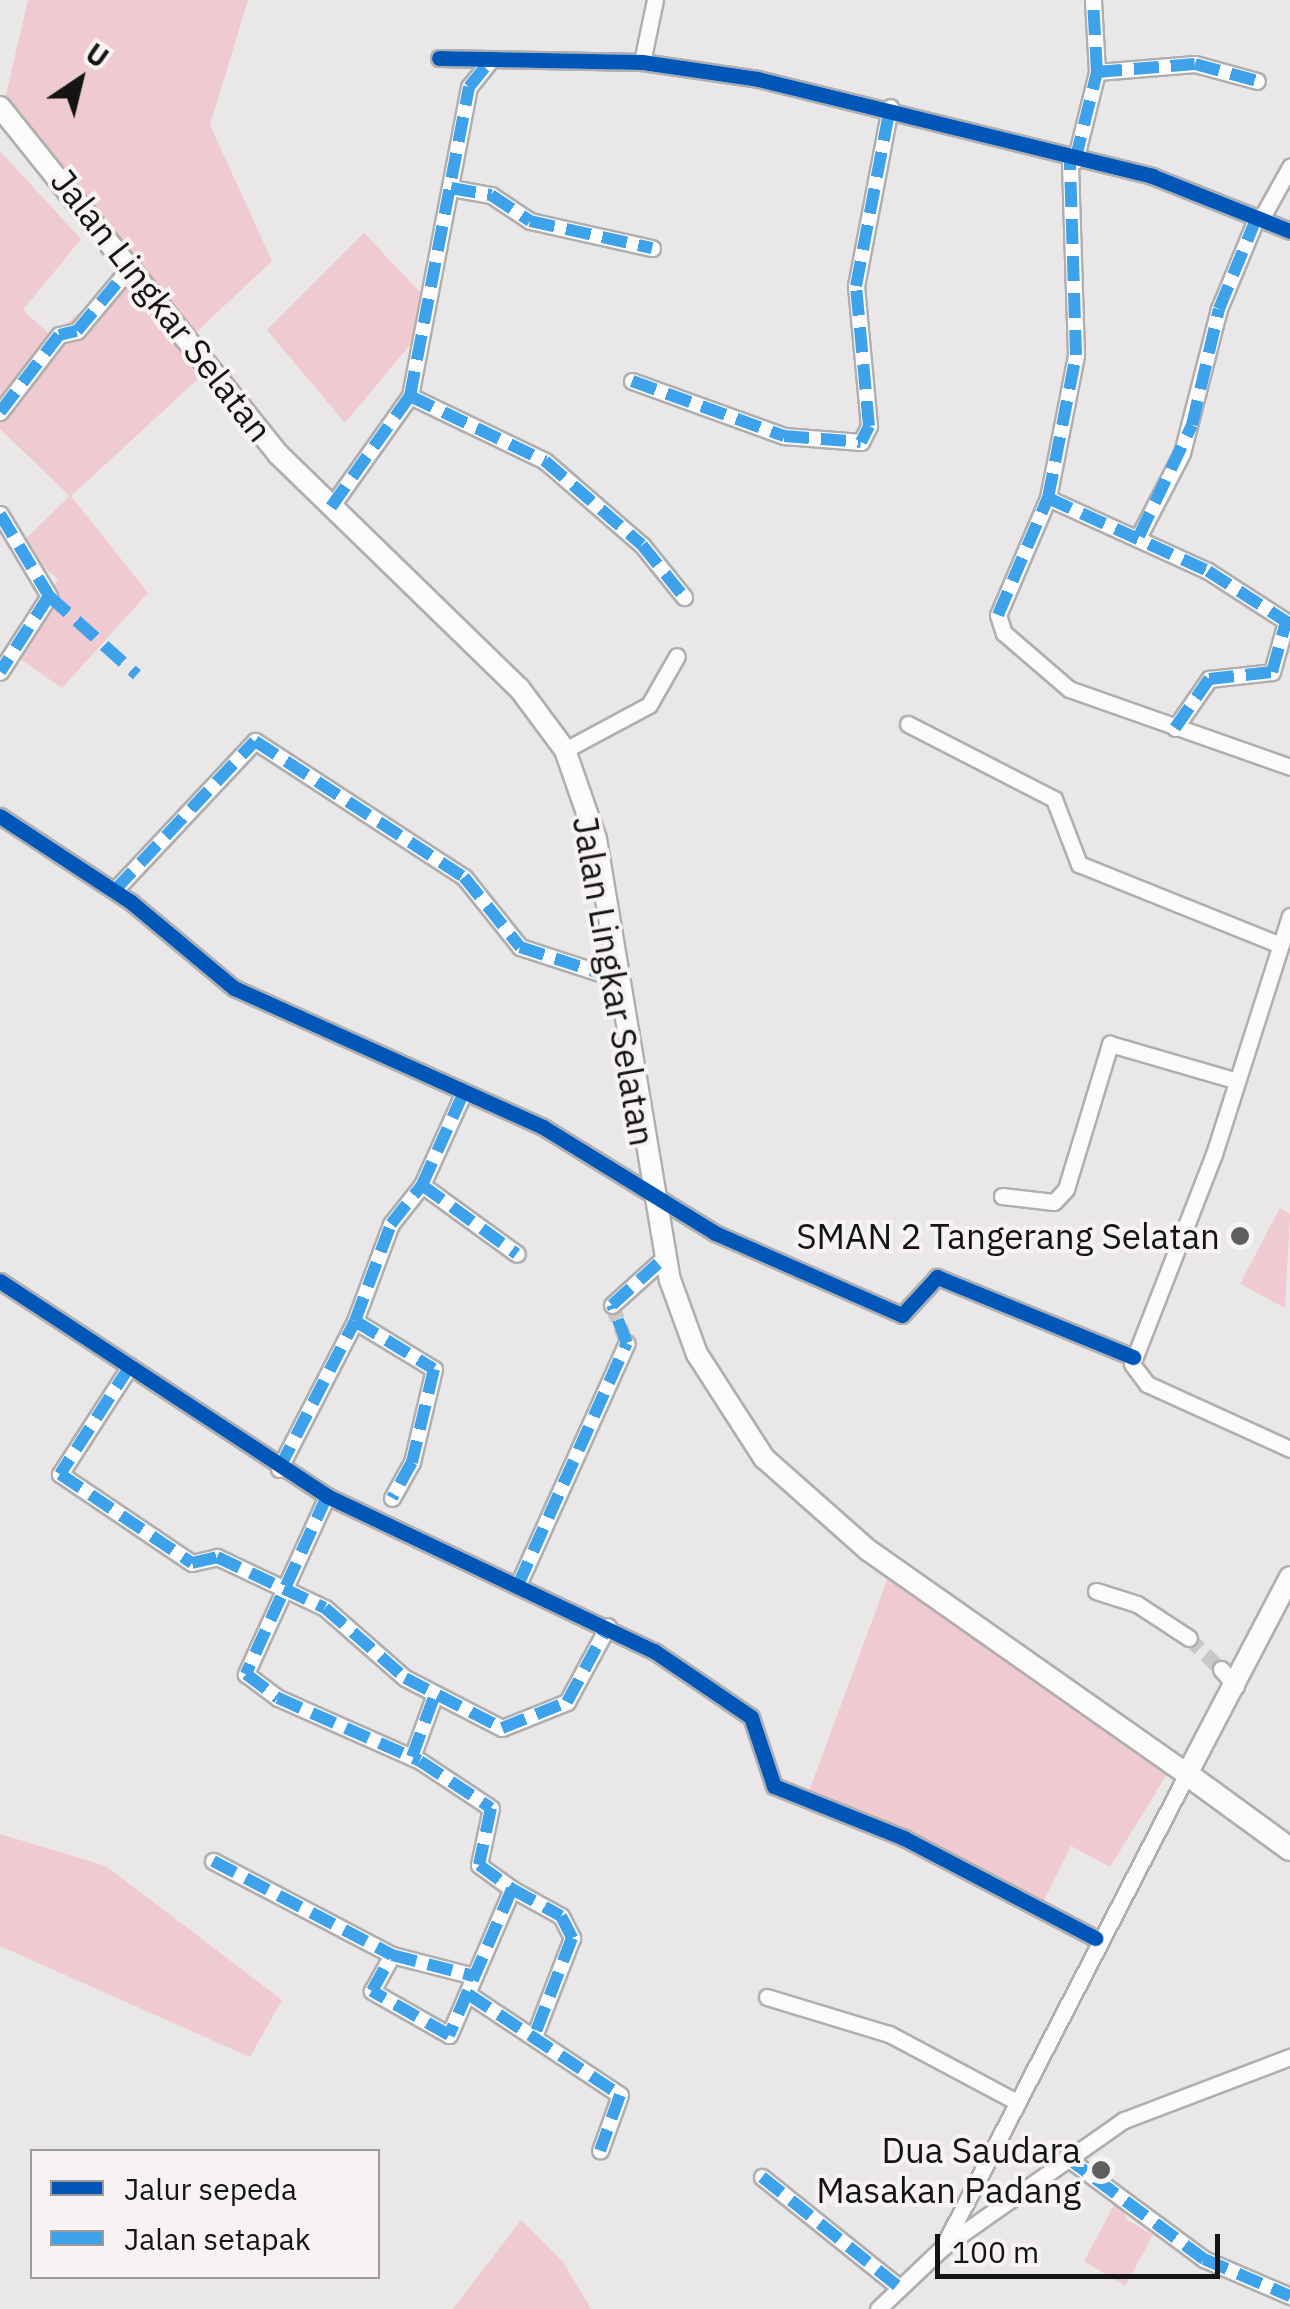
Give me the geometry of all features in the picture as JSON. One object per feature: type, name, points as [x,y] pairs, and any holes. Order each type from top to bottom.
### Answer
[{"type":"main road","name":"Jalan Lingkar Selatan","points":[[0,106],[132,265],[247,418],[331,507],[518,688],[565,750],[596,839],[621,980],[649,1192],[664,1258],[717,1393],[790,1488],[1187,1774]]},
{"type":"main road","points":[[1290,1577],[1187,1774],[1290,1849]]},
{"type":"street","points":[[642,62],[655,0]]},
{"type":"street","points":[[1093,0],[1097,72],[1073,160],[1076,355],[1048,498],[999,626],[1068,689],[1290,767]]},
{"type":"street","points":[[439,58],[489,62],[642,62],[890,107],[1073,160],[1152,176],[1290,231]]},
{"type":"street","points":[[331,507],[410,396],[469,87],[489,62]]},
{"type":"street","points":[[1097,72],[1195,64],[1257,81]]},
{"type":"street","points":[[632,381],[784,436],[861,442],[869,426],[856,286],[890,107]]},
{"type":"street","points":[[1139,536],[1182,453],[1218,309],[1259,218],[1290,167]]},
{"type":"street","points":[[451,188],[490,195],[530,221],[652,248]]},
{"type":"street","points":[[0,412],[59,335],[77,331],[132,265]]},
{"type":"street","points":[[410,396],[545,462],[642,545],[684,597]]},
{"type":"street","points":[[1048,498],[1139,536],[1288,623],[1272,672],[1209,680],[1175,728]]},
{"type":"street","points":[[0,514],[14,548],[48,586],[0,672]]},
{"type":"street","points":[[565,750],[649,705],[677,656]]},
{"type":"street","points":[[908,724],[1054,799],[1079,864],[1280,944]]},
{"type":"street","points":[[115,890],[254,741],[464,877],[520,947],[621,980]]},
{"type":"street","points":[[0,816],[115,890],[234,988],[464,1092],[649,1192],[715,1233],[902,1315],[937,1276],[1133,1358],[1148,1384],[1290,1449]]},
{"type":"street","points":[[1133,1358],[1237,1081],[1290,916]]},
{"type":"street","points":[[1002,1196],[1054,1202],[1066,1190],[1110,1044],[1237,1081]]},
{"type":"street","points":[[279,1468],[355,1321],[391,1224],[422,1185],[464,1092]]},
{"type":"street","points":[[422,1185],[517,1254]]},
{"type":"street","points":[[612,1306],[664,1258]]},
{"type":"street","points":[[0,1281],[327,1496],[608,1626],[751,1718],[774,1786],[904,1838],[1096,1938]]},
{"type":"street","points":[[355,1321],[434,1369],[412,1462],[392,1498]]},
{"type":"street","points":[[518,1585],[627,1343]]},
{"type":"street","points":[[130,1366],[60,1474],[192,1563],[216,1557],[282,1592],[340,1616],[405,1678],[502,1728],[578,1691],[608,1626]]},
{"type":"street","points":[[327,1496],[247,1663],[249,1679],[412,1757],[491,1808],[479,1865],[560,1916],[572,1938],[536,2034]]},
{"type":"street","points":[[1096,1590],[1137,1604],[1189,1638]]},
{"type":"street","points":[[1222,1669],[1236,1686]]},
{"type":"street","points":[[412,1757],[436,1694]]},
{"type":"street","points":[[943,2247],[1096,1938],[1187,1774]]},
{"type":"street","points":[[213,1861],[392,1955],[474,1976]]},
{"type":"street","points":[[392,1955],[372,1991],[439,2037],[468,1994],[512,1888]]},
{"type":"street","points":[[468,1994],[536,2034],[620,2095],[600,2152]]},
{"type":"street","points":[[767,1997],[888,2034],[1013,2100]]},
{"type":"street","points":[[878,2309],[943,2247],[1066,2157],[1180,2094],[1290,2058]]},
{"type":"street","points":[[1066,2157],[1204,2259],[1290,2296]]},
{"type":"street","points":[[762,2177],[900,2288]]},
{"type":"shaded area","points":[[28,0],[248,0],[210,125],[272,261],[191,337],[212,366],[71,496],[148,593],[62,688],[13,654],[58,579],[18,546],[70,496],[0,429],[0,151],[81,239],[23,310],[51,336],[133,269],[2,112]]},
{"type":"shaded area","points":[[364,233],[438,311],[345,423],[267,330]]},
{"type":"shaded area","points":[[1280,1208],[1290,1214],[1285,1308],[1240,1284]]},
{"type":"shaded area","points":[[889,1575],[1175,1761],[1110,1867],[1071,1846],[1040,1908],[805,1802]]},
{"type":"shaded area","points":[[0,1834],[106,1866],[282,2000],[250,2057],[0,1946]]},
{"type":"shaded area","points":[[1118,2198],[1127,2220],[1153,2235],[1125,2286],[1084,2261]]},
{"type":"shaded area","points":[[521,2220],[563,2262],[591,2309],[453,2309]]},
{"type":"tunnel","points":[[612,1305],[627,1343]]},
{"type":"tunnel","points":[[1189,1638],[1221,1669]]},
{"type":"marked path","points":[[1075,161],[1097,72],[1093,0]]},
{"type":"marked path","points":[[331,507],[410,396],[469,87],[489,62]]},
{"type":"marked path","points":[[1097,72],[1195,64],[1257,81]]},
{"type":"marked path","points":[[632,381],[784,436],[861,442],[869,426],[856,286],[890,107]]},
{"type":"marked path","points":[[1048,498],[1076,355],[1070,159]]},
{"type":"marked path","points":[[451,188],[491,195],[530,221],[652,248]]},
{"type":"marked path","points":[[1139,536],[1192,425],[1219,309],[1257,217],[1250,214]]},
{"type":"marked path","points":[[0,412],[59,335],[77,331],[132,265]]},
{"type":"marked path","points":[[410,396],[545,461],[642,545],[684,597]]},
{"type":"marked path","points":[[998,615],[1048,498],[1208,571],[1290,624]]},
{"type":"marked path","points":[[0,514],[49,596],[0,672]]},
{"type":"marked path","points":[[49,596],[137,675]]},
{"type":"marked path","points":[[1175,728],[1209,679],[1272,672],[1286,622]]},
{"type":"marked path","points":[[115,890],[255,741],[464,877],[520,947],[621,980]]},
{"type":"marked path","points":[[279,1469],[355,1321],[391,1224],[422,1185],[464,1092]]},
{"type":"marked path","points":[[422,1185],[517,1254]]},
{"type":"marked path","points":[[518,1585],[627,1343],[612,1305],[664,1258]]},
{"type":"marked path","points":[[355,1321],[434,1369],[412,1462],[392,1498]]},
{"type":"marked path","points":[[130,1366],[60,1474],[192,1563],[217,1557],[325,1608],[405,1678],[502,1728],[567,1702],[608,1626]]},
{"type":"marked path","points":[[327,1496],[246,1674],[278,1698],[420,1761],[491,1808],[479,1865],[512,1889],[449,2035],[372,1991],[392,1955]]},
{"type":"marked path","points":[[412,1757],[435,1694]]},
{"type":"marked path","points":[[213,1861],[392,1955],[474,1976]]},
{"type":"marked path","points":[[512,1889],[561,1916],[572,1938],[535,2034]]},
{"type":"marked path","points":[[468,1994],[620,2095],[600,2151]]},
{"type":"marked path","points":[[1066,2157],[1204,2259],[1290,2296]]},
{"type":"marked path","points":[[762,2177],[900,2288]]},
{"type":"cycle path","points":[[439,58],[642,62],[758,79],[1152,176],[1290,231]]},
{"type":"cycle path","points":[[0,816],[131,902],[234,988],[543,1127],[715,1233],[902,1315],[937,1277],[1133,1357]]},
{"type":"cycle path","points":[[0,1281],[327,1496],[654,1651],[751,1717],[774,1786],[904,1838],[1095,1938]]},
{"type":"place","name":"SMAN 2 Tangerang Selatan","points":[[1240,1236]]},
{"type":"place","name":"Dua Saudara Masakan Padang","points":[[1101,2170]]}]
